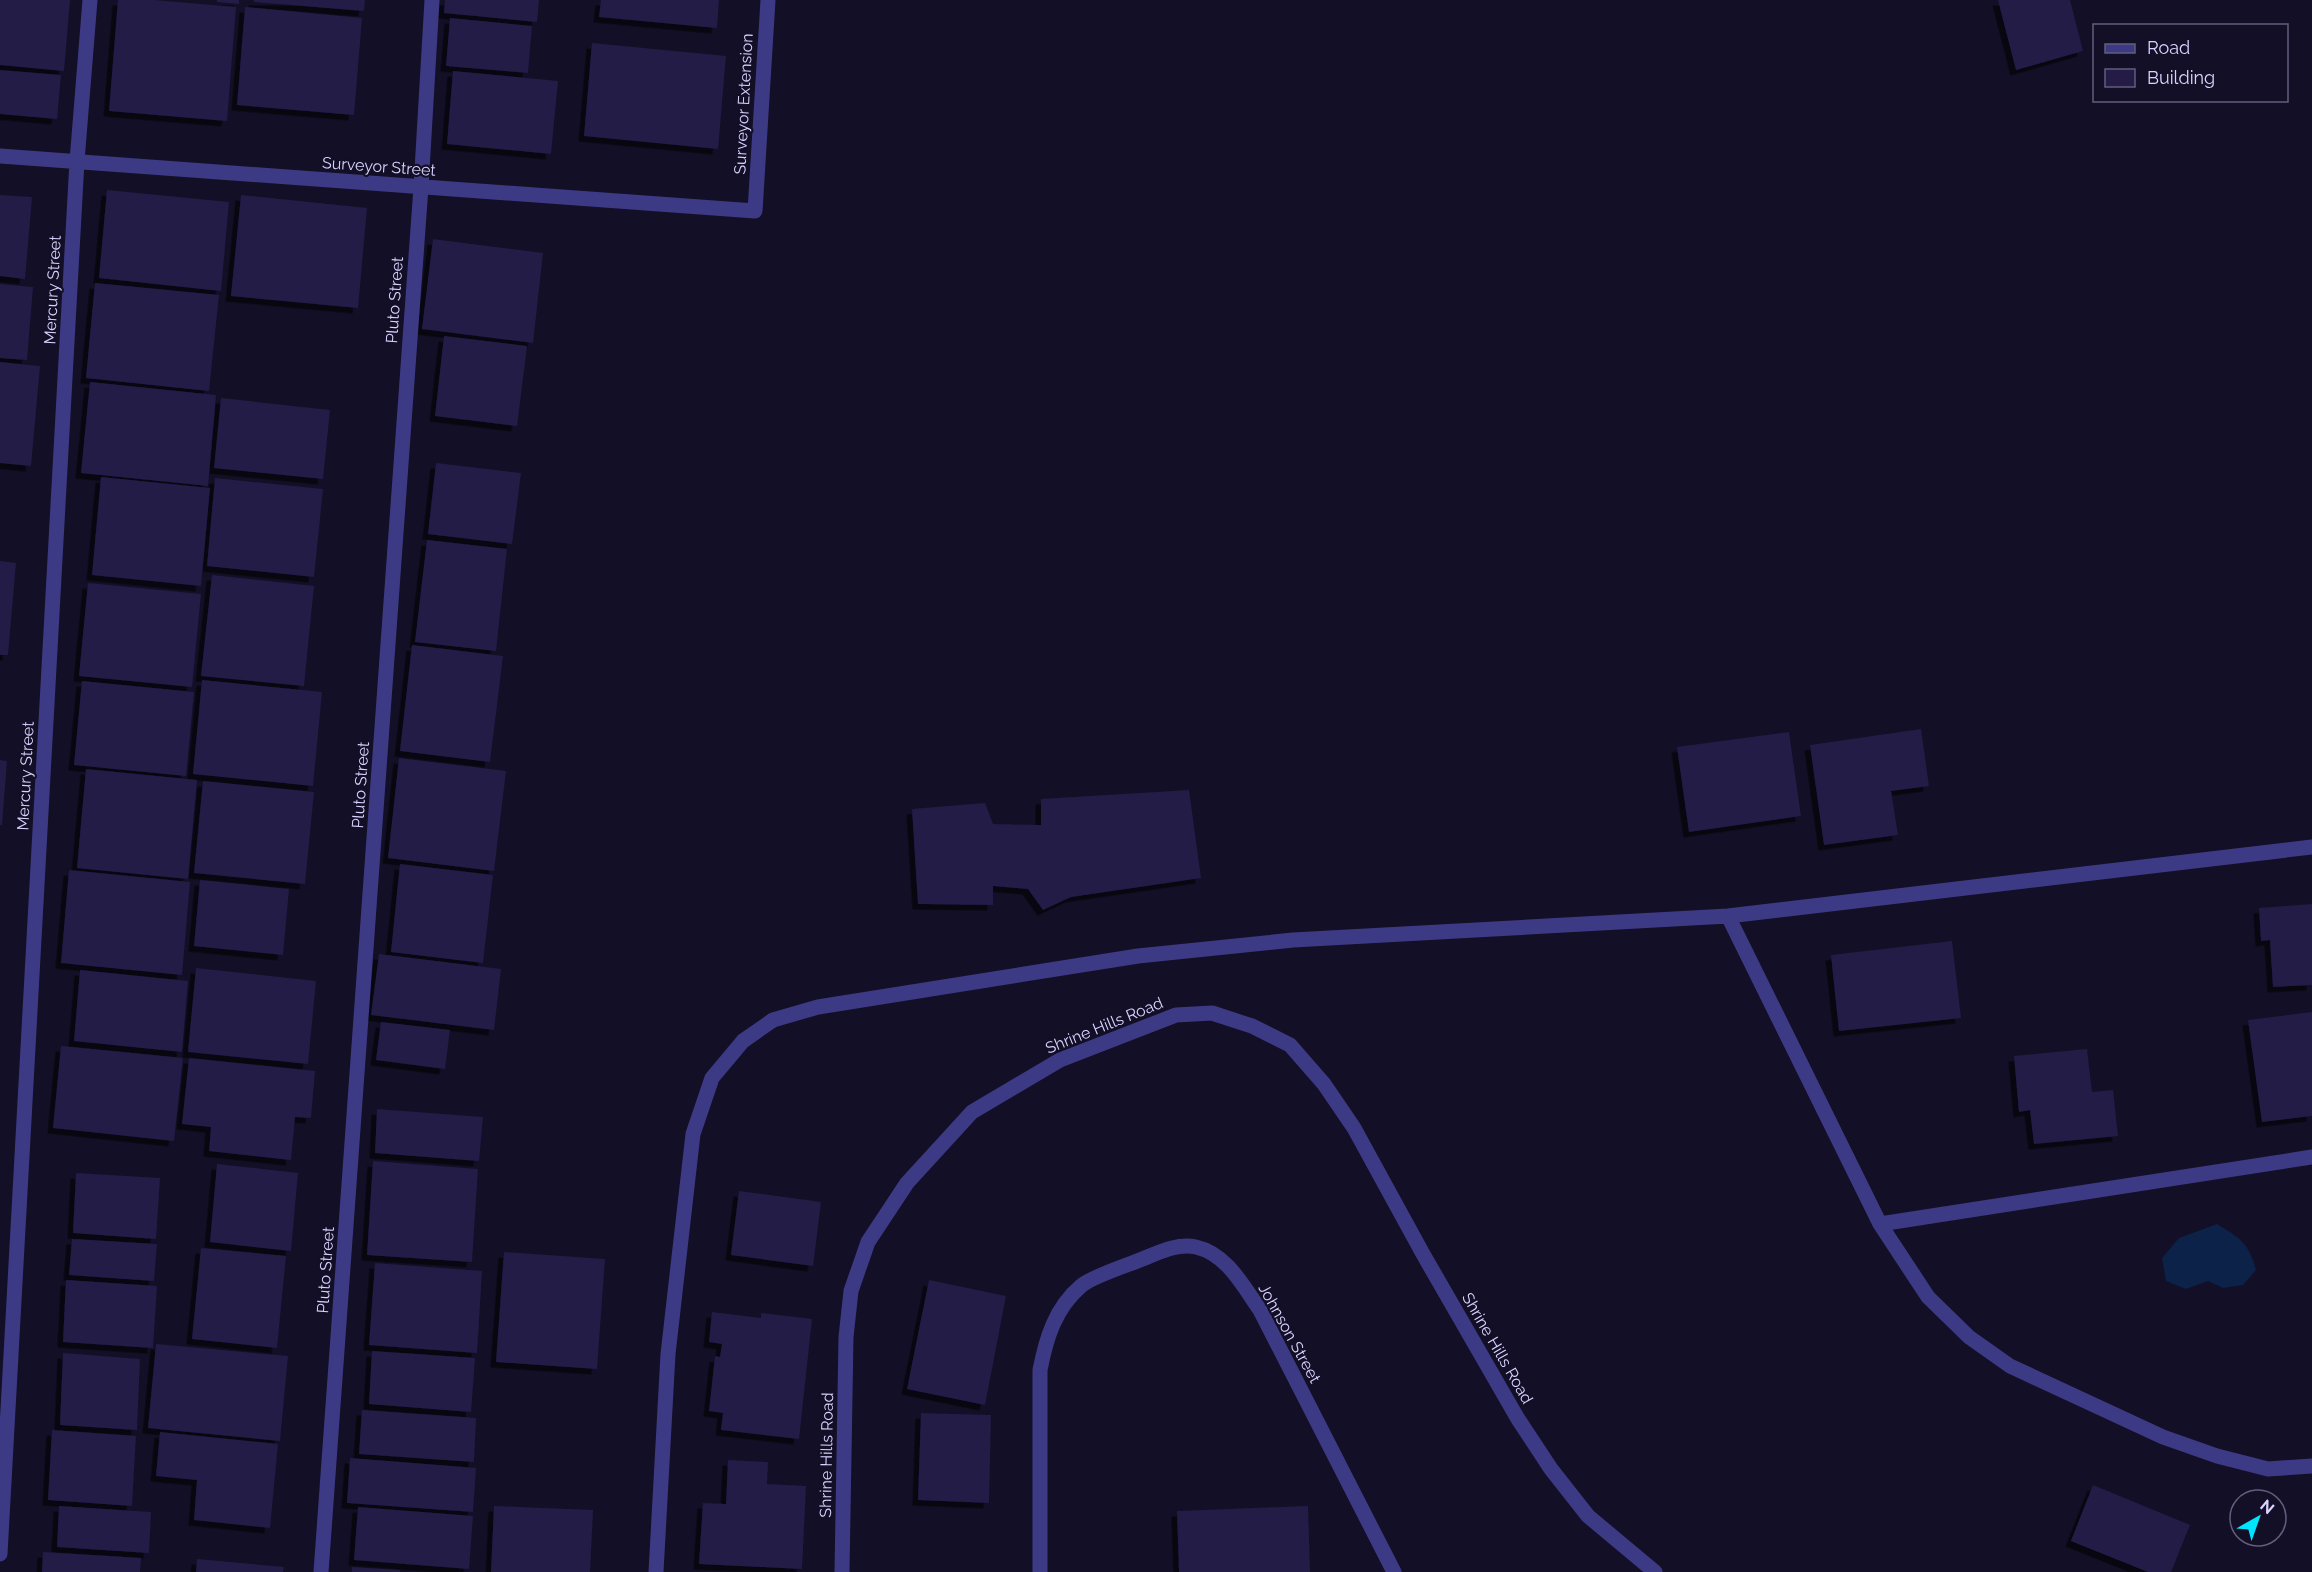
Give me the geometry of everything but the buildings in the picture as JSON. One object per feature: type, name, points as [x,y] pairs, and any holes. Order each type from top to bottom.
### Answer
[{"type":"street","name":"Mercury Street","points":[[0,1554],[77,161],[90,0]]},
{"type":"street","name":"Pluto Street","points":[[321,1572],[421,187],[432,0]]},
{"type":"street","name":"Surveyor Extension","points":[[755,211],[768,0]]},
{"type":"street","name":"Surveyor Street","points":[[0,156],[755,211]]},
{"type":"street","points":[[656,1572],[668,1354],[693,1134],[712,1078],[742,1041],[773,1020],[819,1007],[1138,956],[1293,940],[1728,916],[2312,847]]},
{"type":"street","points":[[1728,916],[1880,1224],[1928,1297],[1969,1337],[2010,1366],[2163,1437],[2217,1456],[2268,1469],[2312,1466]]},
{"type":"street","name":"Shrine Hills Road","points":[[842,1572],[846,1337],[851,1291],[868,1242],[907,1183],[972,1112],[1060,1060],[1176,1015],[1212,1013],[1252,1026],[1290,1046],[1324,1084],[1354,1128],[1446,1295],[1518,1419],[1551,1469],[1588,1516],[1655,1572]]},
{"type":"street","points":[[1880,1224],[2312,1157]]},
{"type":"street","name":"Johnson Street","points":[[1040,1572],[1040,1370],[1046,1338],[1054,1321],[1082,1285],[1171,1247],[1196,1247],[1218,1257],[1233,1272],[1260,1310],[1394,1572]]},
{"type":"water","points":[[2217,1224],[2238,1238],[2250,1253],[2256,1270],[2243,1285],[2223,1288],[2208,1281],[2186,1289],[2166,1281],[2162,1258],[2179,1238]]}]
